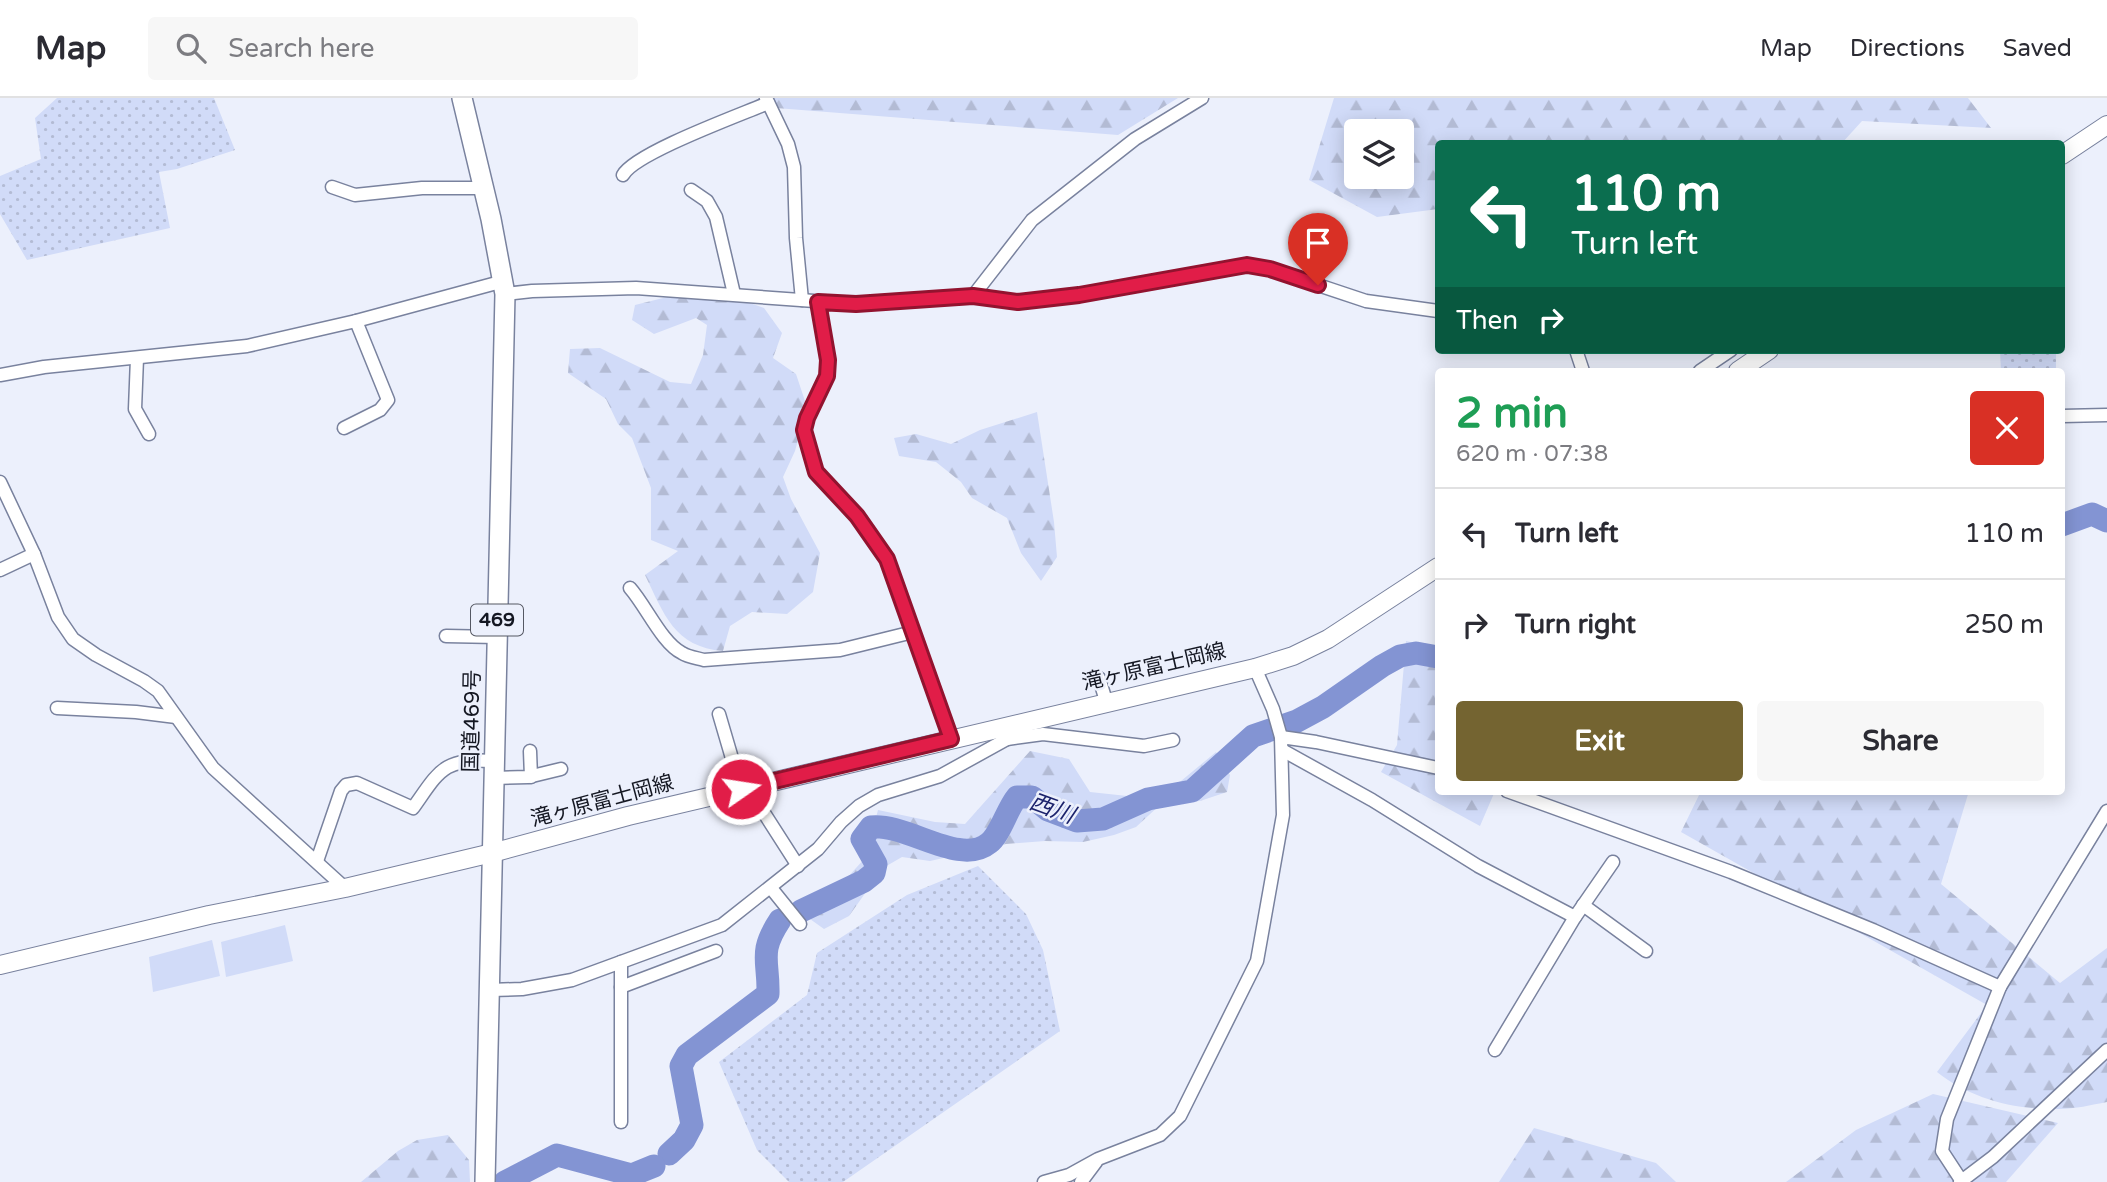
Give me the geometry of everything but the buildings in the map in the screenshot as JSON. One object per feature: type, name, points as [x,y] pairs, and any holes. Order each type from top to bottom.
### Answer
[{"type":"highway","name":"国道469号","points":[[462,98],[504,287],[485,1182]]},
{"type":"main road","points":[[2065,153],[2107,125]]},
{"type":"main road","points":[[1742,368],[1763,354]]},
{"type":"main road","name":"滝ヶ原富士岡線","points":[[0,965],[209,915],[345,888],[492,853],[628,816],[951,739],[1005,733],[1105,701],[1255,668],[1293,656],[1328,639],[1435,569]]},
{"type":"street","points":[[973,296],[1032,220],[1135,139],[1202,98]]},
{"type":"street","points":[[623,175],[627,168],[647,156],[767,100],[788,144],[794,167],[796,238],[802,300]]},
{"type":"street","points":[[332,187],[355,195],[422,188],[484,188]]},
{"type":"street","points":[[691,190],[707,201],[716,217],[734,294]]},
{"type":"street","points":[[0,374],[247,346],[504,287],[532,291],[636,288],[856,304],[973,296],[1018,302],[1079,295],[1247,265],[1270,269],[1366,301],[1435,311]]},
{"type":"street","points":[[818,302],[828,360],[827,376],[804,430],[816,472],[857,516],[887,559],[951,739]]},
{"type":"street","points":[[344,428],[380,410],[388,400],[356,321]]},
{"type":"street","points":[[1704,368],[1725,354]]},
{"type":"street","points":[[137,358],[135,409],[149,434]]},
{"type":"street","points":[[2065,416],[2107,415]]},
{"type":"street","points":[[0,482],[34,554],[58,617],[73,639],[158,691],[213,768],[345,888]]},
{"type":"street","points":[[0,569],[34,554]]},
{"type":"street","points":[[630,588],[644,604],[669,643],[682,653],[704,660],[840,650],[913,632]]},
{"type":"street","points":[[446,636],[497,637]]},
{"type":"street","points":[[1044,1182],[1069,1175],[1098,1159],[1160,1135],[1180,1116],[1257,961],[1283,816],[1281,744],[1275,714],[1255,668]]},
{"type":"street","points":[[1099,678],[1105,701]]},
{"type":"street","points":[[57,708],[176,717]]},
{"type":"street","points":[[719,714],[744,788],[798,866]]},
{"type":"street","points":[[490,990],[522,989],[572,980],[722,925],[818,849],[859,806],[877,795],[940,776],[1005,733],[1043,734],[1144,746],[1173,740]]},
{"type":"street","points":[[1281,744],[1316,742],[1435,767]]},
{"type":"street","points":[[1281,744],[1478,866],[1575,917]]},
{"type":"street","points":[[530,751],[531,777]]},
{"type":"street","points":[[317,861],[341,791],[346,785],[357,783],[413,808],[439,771],[464,760],[494,770],[531,777],[561,769]]},
{"type":"street","points":[[1518,795],[1731,872],[2000,987]]},
{"type":"street","points":[[2107,811],[2000,987],[1947,1119],[1942,1151],[1961,1181],[1993,1157],[2107,1050]]},
{"type":"street","points":[[1495,1050],[1575,917],[1613,862]]},
{"type":"street","points":[[771,888],[800,924]]},
{"type":"street","points":[[1583,905],[1646,951]]},
{"type":"street","points":[[621,987],[716,951]]},
{"type":"street","points":[[621,962],[621,1122]]},
{"type":"street","points":[[1081,1182],[1098,1159]]},
{"type":"green space","points":[[57,98],[214,98],[235,150],[177,169],[159,172],[170,228],[27,260],[0,214],[0,176],[41,159],[35,118]]},
{"type":"green space","points":[[773,98],[1178,98],[1118,135],[776,108]]},
{"type":"green space","points":[[1334,98],[1968,98],[1991,128],[1862,121],[1845,140],[1435,140],[1435,209],[1377,217],[1309,180]]},
{"type":"green space","points":[[671,296],[750,303],[764,308],[782,333],[773,358],[796,374],[807,407],[795,451],[783,477],[791,499],[820,553],[813,592],[787,614],[752,612],[730,626],[723,651],[693,643],[682,635],[658,603],[645,575],[678,551],[651,540],[651,488],[632,438],[618,424],[606,399],[568,373],[570,349],[600,348],[670,382],[691,384],[703,355],[707,325],[696,318],[654,334],[632,320],[635,305]]},
{"type":"green space","points":[[2000,354],[2056,354],[2056,368],[2001,368]]},
{"type":"green space","points":[[1037,412],[1057,557],[1041,581],[1021,553],[1007,518],[972,498],[961,482],[936,462],[899,456],[894,438],[916,434],[951,444],[980,430]]},
{"type":"green space","points":[[1406,641],[1435,647],[1435,795],[1493,795],[1480,826],[1381,772],[1397,745]]},
{"type":"green space","points":[[1030,751],[1069,759],[1090,792],[1146,798],[1181,781],[1216,752],[1230,775],[1227,792],[1200,801],[1161,804],[1136,827],[1114,835],[1083,842],[1006,844],[930,861],[902,857],[883,868],[849,916],[824,929],[810,919],[865,858],[878,810],[935,822],[965,824]]},
{"type":"green space","points":[[1699,795],[1968,795],[1941,884],[2060,983],[2107,948],[2107,1102],[2059,1109],[2010,1105],[1979,1096],[1950,1081],[1937,1072],[1987,1005],[1681,832]]},
{"type":"green space","points":[[978,866],[1026,914],[1043,950],[1060,1031],[843,1182],[789,1182],[757,1150],[719,1062],[807,995],[817,953],[907,895]]},
{"type":"green space","points":[[285,925],[293,961],[226,977],[221,942]]},
{"type":"green space","points":[[212,940],[220,976],[153,992],[149,957]]},
{"type":"green space","points":[[1933,1094],[2058,1123],[2006,1182],[1786,1182],[1856,1130]]},
{"type":"green space","points":[[1534,1128],[1656,1163],[1676,1182],[1499,1182]]},
{"type":"green space","points":[[448,1135],[469,1160],[470,1182],[361,1182],[398,1151],[417,1140]]},
{"type":"waterway","name":"西川","points":[[2065,524],[2092,514],[2107,521]]},
{"type":"waterway","name":"西川","points":[[801,911],[864,881],[874,873],[876,864],[862,839],[871,827],[901,831],[963,850],[977,849],[989,843],[1017,797],[1032,797],[1048,810],[1077,821],[1103,819],[1148,799],[1192,791],[1253,736],[1297,721],[1323,707],[1400,656],[1416,653],[1435,656]]},
{"type":"waterway","name":"西川","points":[[669,1154],[684,1140],[692,1125],[681,1066],[687,1055],[768,994],[767,949],[780,920]]},
{"type":"waterway","name":"西川","points":[[505,1182],[557,1155],[632,1175],[654,1166]]},
{"type":"route","points":[[741,789],[951,739],[887,559],[857,516],[816,472],[804,430],[827,376],[828,360],[818,302],[856,304],[973,296],[1018,302],[1166,281],[1247,265],[1270,269],[1318,285]]}]
